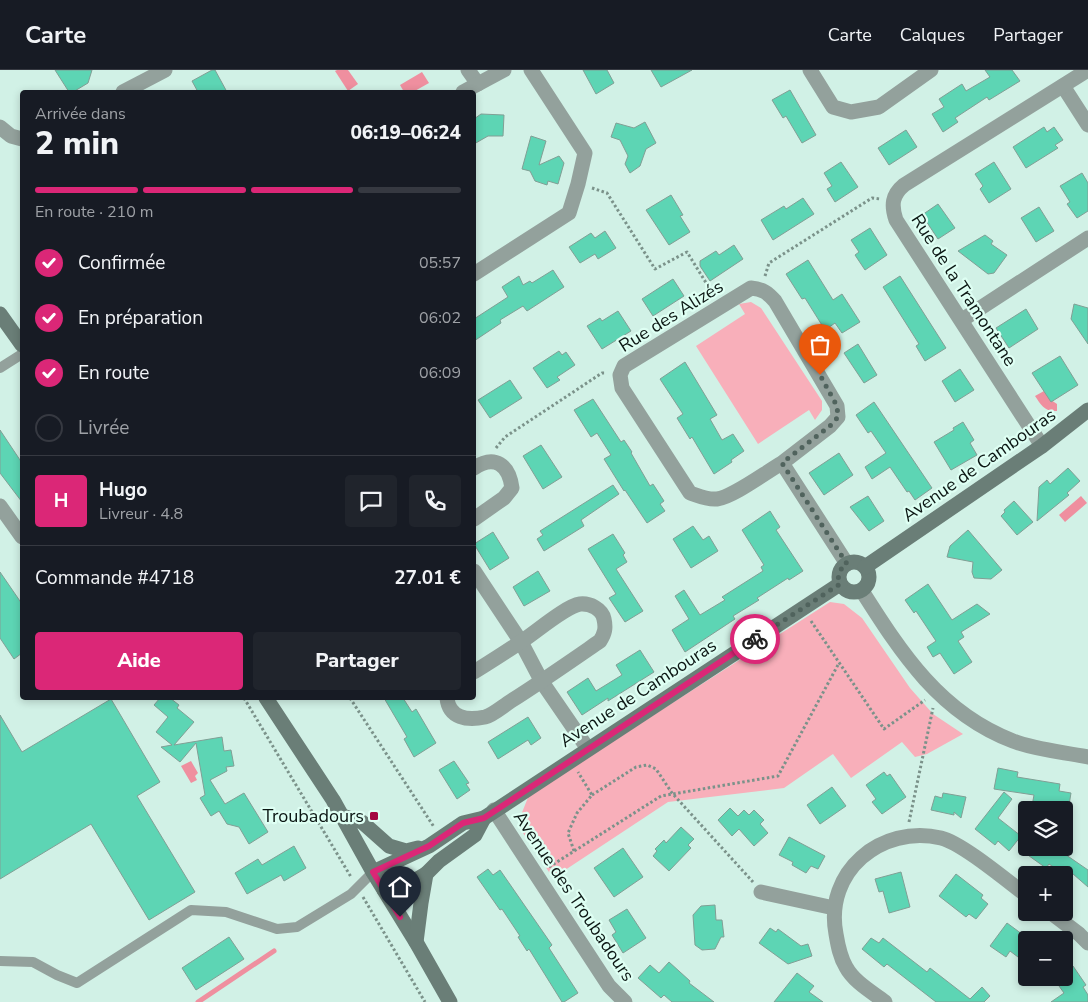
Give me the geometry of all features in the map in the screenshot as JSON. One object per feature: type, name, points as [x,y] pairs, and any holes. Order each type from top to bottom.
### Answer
[{"type":"street","points":[[127,90],[165,70]]},
{"type":"street","points":[[468,70],[478,84]]},
{"type":"street","points":[[467,90],[504,70]]},
{"type":"street","points":[[476,273],[569,213],[578,184],[585,153],[532,70]]},
{"type":"street","points":[[810,70],[833,107],[851,112],[878,107],[931,70]]},
{"type":"street","name":"Rue de la Tramontane","points":[[1042,446],[896,220],[892,210],[893,199],[897,191],[904,185],[1088,70]]},
{"type":"street","points":[[1063,86],[1088,126]]},
{"type":"street","points":[[0,127],[11,136],[20,138]]},
{"type":"street","points":[[962,320],[1088,238]]},
{"type":"street","name":"Rue des Alizés","points":[[752,288],[761,288],[775,301],[837,406],[838,417],[830,426],[782,463],[732,493],[718,499],[706,499],[690,493],[622,388],[620,374],[624,366],[752,288]]},
{"type":"street","points":[[0,314],[20,341]]},
{"type":"street","name":"Avenue de Cambouras","points":[[866,567],[1042,446],[1088,410]]},
{"type":"street","points":[[476,519],[504,498],[512,488],[507,468],[495,462],[478,466]]},
{"type":"street","points":[[782,463],[847,564]]},
{"type":"street","points":[[0,506],[20,534]]},
{"type":"street","points":[[856,562],[866,567],[869,581],[862,590],[853,593],[848,592],[838,581],[839,571],[847,564],[856,562]]},
{"type":"street","points":[[476,574],[521,642],[542,682],[588,748]]},
{"type":"street","name":"Avenue de Cambouras","points":[[489,814],[840,584]]},
{"type":"street","points":[[862,590],[917,672],[936,693],[961,714],[985,729],[1015,742],[1088,757]]},
{"type":"street","points":[[448,700],[450,710],[466,720],[486,717],[542,682],[600,641],[606,632],[604,617],[600,611],[591,605],[581,604],[571,607],[476,671]]},
{"type":"street","points":[[267,700],[342,816],[450,1002]]},
{"type":"street","points":[[373,872],[463,823],[489,814]]},
{"type":"street","points":[[384,890],[407,885],[426,874],[439,861],[475,835],[489,814]]},
{"type":"street","name":"Avenue des Troubadours","points":[[489,814],[536,876],[610,986],[625,1002]]},
{"type":"street","points":[[342,816],[362,822],[389,846],[406,851],[433,840]]},
{"type":"street","points":[[885,1002],[860,983],[847,969],[840,955],[834,923],[834,908],[845,875],[858,860],[891,840],[906,837],[943,838],[958,845],[1018,889]]},
{"type":"street","points":[[416,942],[426,874]]},
{"type":"street","points":[[762,892],[834,908]]},
{"type":"street","points":[[1062,921],[1088,943]]},
{"type":"lane","points":[[0,368],[20,355]]},
{"type":"lane","points":[[0,961],[33,962],[76,983],[191,910],[226,912],[276,929],[297,927],[351,894],[373,872]]},
{"type":"path","points":[[578,184],[607,193],[655,269],[687,252],[721,307]]},
{"type":"path","points":[[761,288],[769,263],[872,198],[893,199]]},
{"type":"path","points":[[478,466],[506,437],[602,373],[620,374]]},
{"type":"path","points":[[802,608],[884,729],[936,693]]},
{"type":"path","points":[[536,876],[660,796],[778,776],[839,663]]},
{"type":"path","points":[[906,837],[936,693]]},
{"type":"path","points":[[245,700],[348,873]]},
{"type":"path","points":[[351,700],[433,840]]},
{"type":"path","points":[[574,851],[568,833],[577,813],[592,795],[636,768],[647,765],[656,769],[672,793],[762,892]]},
{"type":"path","points":[[559,767],[576,770],[592,795]]},
{"type":"path","points":[[365,901],[425,1002]]},
{"type":"shaded area","points":[[348,70],[358,84],[347,90],[335,71]]},
{"type":"shaded area","points":[[422,72],[429,83],[417,90],[403,90],[400,85]]},
{"type":"shaded area","points":[[751,302],[761,308],[822,401],[822,410],[815,420],[809,410],[758,444],[696,346],[745,314],[739,304]]},
{"type":"shaded area","points":[[1044,391],[1057,404],[1057,411],[1046,409],[1035,396]]},
{"type":"shaded area","points":[[1081,496],[1087,503],[1065,522],[1059,515]]},
{"type":"shaded area","points":[[830,602],[844,604],[862,618],[910,688],[933,714],[963,734],[927,754],[915,757],[902,742],[851,778],[833,754],[784,788],[668,802],[553,878],[521,830],[521,815],[529,795]]},
{"type":"shaded area","points":[[191,761],[198,773],[195,776],[197,780],[191,783],[181,766]]},
{"type":"building","points":[[55,70],[92,70],[88,83],[76,90],[68,90]]},
{"type":"building","points":[[215,70],[226,90],[197,90],[192,81]]},
{"type":"building","points":[[583,70],[607,70],[614,83],[596,94]]},
{"type":"building","points":[[651,70],[692,70],[661,87]]},
{"type":"building","points":[[985,70],[1012,70],[1020,81],[989,100],[987,97],[955,118],[958,122],[943,132],[932,114],[944,107],[939,99],[962,84],[966,91],[990,77]]},
{"type":"building","points":[[790,90],[816,135],[802,143],[786,116],[783,118],[772,100]]},
{"type":"building","points":[[481,114],[504,115],[503,136],[488,136],[476,143],[476,118]]},
{"type":"building","points":[[645,122],[656,143],[646,149],[640,166],[630,173],[625,164],[628,156],[620,140],[611,137],[616,123],[634,128]]},
{"type":"building","points":[[1044,127],[1047,132],[1054,127],[1063,140],[1055,145],[1058,148],[1026,168],[1013,147]]},
{"type":"building","points":[[906,130],[917,147],[889,165],[878,148]]},
{"type":"building","points":[[531,136],[546,141],[539,165],[559,156],[564,163],[558,184],[548,181],[547,185],[535,181],[530,171],[522,169]]},
{"type":"building","points":[[841,162],[858,187],[835,202],[827,189],[832,186],[824,173]]},
{"type":"building","points":[[994,162],[1011,189],[989,203],[980,189],[983,186],[975,174]]},
{"type":"building","points":[[1082,173],[1088,183],[1088,211],[1077,218],[1067,204],[1070,202],[1060,186]]},
{"type":"building","points":[[671,195],[683,215],[680,216],[690,232],[669,245],[646,210]]},
{"type":"building","points":[[803,198],[814,214],[773,240],[761,220],[784,206],[786,209]]},
{"type":"building","points":[[938,204],[955,228],[938,239],[922,215]]},
{"type":"building","points":[[1039,207],[1054,231],[1036,242],[1021,218]]},
{"type":"building","points":[[870,228],[887,255],[865,270],[855,255],[859,252],[851,240]]},
{"type":"building","points":[[605,231],[616,248],[598,259],[595,254],[580,263],[569,247],[591,233],[595,238]]},
{"type":"building","points":[[985,235],[993,241],[991,244],[1007,255],[994,273],[988,274],[958,251]]},
{"type":"building","points":[[734,245],[743,259],[710,281],[700,266],[700,261],[716,251],[719,255]]},
{"type":"building","points":[[808,260],[833,300],[842,294],[860,322],[842,333],[835,323],[825,330],[805,298],[802,299],[786,274]]},
{"type":"building","points":[[553,270],[564,287],[527,311],[523,306],[500,320],[501,323],[476,340],[476,318],[508,297],[502,287],[519,276],[523,285],[530,281],[532,283]]},
{"type":"building","points":[[900,276],[946,348],[925,361],[916,346],[919,344],[883,287]]},
{"type":"building","points":[[673,279],[684,296],[653,316],[642,299]]},
{"type":"building","points":[[1074,304],[1088,308],[1088,344],[1071,319]]},
{"type":"building","points":[[1026,309],[1038,329],[1009,348],[996,328]]},
{"type":"building","points":[[618,311],[631,331],[602,349],[587,326],[600,318],[602,321]]},
{"type":"building","points":[[858,344],[877,375],[864,383],[844,353]]},
{"type":"building","points":[[559,351],[562,355],[566,352],[575,365],[557,377],[560,380],[547,388],[533,368]]},
{"type":"building","points":[[1060,356],[1078,385],[1051,402],[1032,373]]},
{"type":"building","points":[[685,362],[717,415],[710,419],[722,440],[733,434],[744,451],[714,474],[692,437],[690,439],[677,418],[683,414],[660,379]]},
{"type":"building","points":[[960,369],[974,390],[955,402],[942,381]]},
{"type":"building","points":[[510,380],[522,398],[490,418],[478,400]]},
{"type":"building","points":[[593,399],[621,442],[624,440],[632,452],[650,486],[653,484],[664,501],[660,504],[665,511],[647,523],[604,459],[611,455],[597,433],[591,437],[574,410]]},
{"type":"building","points":[[874,402],[932,488],[915,500],[909,491],[907,492],[890,467],[872,479],[865,467],[886,453],[871,431],[868,433],[856,415]]},
{"type":"building","points":[[963,422],[974,440],[970,443],[977,455],[951,470],[934,442]]},
{"type":"building","points":[[0,430],[20,460],[20,499],[0,473]]},
{"type":"building","points":[[541,445],[562,477],[543,489],[523,456]]},
{"type":"building","points":[[839,453],[853,475],[824,495],[809,473]]},
{"type":"building","points":[[1068,468],[1080,481],[1067,493],[1069,495],[1037,521],[1039,487],[1047,480],[1050,484]]},
{"type":"building","points":[[613,485],[619,494],[581,520],[584,526],[544,551],[537,539],[543,535],[540,531]]},
{"type":"building","points":[[868,496],[884,521],[869,531],[850,507]]},
{"type":"building","points":[[1014,501],[1033,522],[1017,535],[1001,516],[1005,512],[1004,510]]},
{"type":"building","points":[[770,511],[780,527],[776,530],[803,571],[789,580],[788,578],[757,598],[759,600],[733,616],[735,619],[685,652],[672,630],[689,619],[675,596],[684,590],[700,615],[725,600],[722,597],[763,571],[761,567],[764,565],[742,530]]},
{"type":"building","points":[[693,526],[703,540],[709,536],[718,551],[691,568],[673,539]]},
{"type":"building","points":[[968,530],[1002,570],[991,579],[974,578],[972,572],[973,562],[947,557],[950,546]]},
{"type":"building","points":[[493,532],[509,558],[490,570],[476,547],[476,543]]},
{"type":"building","points":[[613,534],[625,553],[623,555],[627,562],[616,569],[643,611],[625,622],[609,598],[616,594],[588,549]]},
{"type":"building","points":[[538,571],[550,591],[524,606],[513,587]]},
{"type":"building","points":[[0,572],[20,601],[20,654],[14,659],[0,638]]},
{"type":"building","points":[[928,584],[952,620],[977,604],[990,614],[961,632],[964,637],[958,641],[972,662],[954,674],[940,653],[933,657],[927,647],[936,641],[916,611],[914,613],[905,600]]},
{"type":"building","points":[[640,650],[654,672],[582,715],[567,692],[588,678],[596,691],[622,675],[616,665]]},
{"type":"building","points":[[112,700],[160,782],[137,796],[195,892],[149,920],[91,824],[0,879],[0,715],[22,752]]},
{"type":"building","points":[[158,700],[173,700],[179,705],[177,708],[194,722],[174,745],[222,737],[224,751],[231,750],[234,766],[226,767],[227,771],[210,780],[225,804],[244,793],[268,832],[249,844],[239,827],[227,824],[219,811],[211,816],[200,798],[205,795],[196,743],[180,762],[161,747],[172,745],[156,732],[168,717],[154,705]]},
{"type":"building","points":[[385,700],[404,700],[412,712],[416,709],[436,743],[414,757],[404,739],[407,737]]},
{"type":"building","points":[[528,717],[541,738],[531,745],[528,740],[498,759],[488,742]]},
{"type":"building","points":[[454,761],[469,783],[466,784],[470,790],[457,799],[439,770]]},
{"type":"building","points":[[998,768],[1018,772],[1017,777],[1060,784],[1059,791],[1071,793],[1070,801],[1033,801],[1034,795],[994,789]]},
{"type":"building","points":[[884,772],[887,776],[890,774],[906,797],[882,814],[872,802],[876,799],[866,785]]},
{"type":"building","points":[[832,787],[846,806],[820,824],[807,805]]},
{"type":"building","points":[[1004,792],[1012,799],[998,818],[1018,834],[1018,840],[1009,851],[998,841],[995,845],[975,829]]},
{"type":"building","points":[[943,793],[966,797],[961,818],[954,812],[954,815],[931,810],[935,796],[942,798]]},
{"type":"building","points":[[730,808],[738,816],[744,810],[749,815],[754,810],[764,820],[760,824],[768,833],[754,846],[739,829],[732,836],[718,820]]},
{"type":"building","points":[[681,827],[694,839],[688,845],[691,848],[669,871],[653,856],[657,851],[655,849],[664,840],[666,843]]},
{"type":"building","points":[[789,837],[825,856],[818,869],[811,866],[806,873],[792,865],[793,862],[779,855]]},
{"type":"building","points":[[294,846],[306,868],[284,881],[281,875],[247,894],[235,873],[258,859],[262,865]]},
{"type":"building","points":[[623,848],[643,877],[614,897],[594,868]]},
{"type":"building","points":[[1029,856],[1068,856],[1088,870],[1088,887],[1073,874],[1073,866],[1052,866],[1049,864],[1043,866]]},
{"type":"building","points":[[488,869],[493,875],[500,870],[552,945],[549,948],[578,993],[562,1002],[529,949],[527,951],[518,937],[520,936],[502,909],[500,910],[477,877]]},
{"type":"building","points":[[901,872],[910,907],[889,913],[883,891],[879,892],[875,879]]},
{"type":"building","points":[[956,874],[983,895],[981,898],[988,904],[976,919],[969,914],[966,917],[939,896]]},
{"type":"building","points":[[715,905],[716,920],[722,920],[724,937],[721,937],[715,949],[702,950],[695,945],[693,915],[701,906]]},
{"type":"building","points":[[627,909],[646,938],[623,953],[612,935],[616,932],[609,920]]},
{"type":"building","points":[[1007,923],[1018,931],[1018,957],[1010,951],[1006,957],[990,946]]},
{"type":"building","points":[[770,928],[776,932],[778,929],[801,946],[808,944],[812,956],[788,964],[759,943]]},
{"type":"building","points":[[229,937],[244,959],[196,990],[182,968]]},
{"type":"building","points":[[871,938],[879,943],[883,938],[927,972],[930,968],[970,999],[982,987],[990,996],[984,1002],[936,1002],[887,964],[884,967],[862,949]]},
{"type":"building","points":[[669,962],[690,981],[689,983],[714,1002],[672,1002],[664,995],[661,998],[638,978],[650,965],[659,973]]},
{"type":"building","points":[[1073,966],[1086,985],[1083,987],[1088,995],[1088,1002],[1051,1002],[1064,993],[1059,986],[1073,986]]},
{"type":"building","points":[[797,973],[814,986],[809,992],[823,1002],[774,1002]]},
{"type":"waterway","points":[[198,1002],[274,951]]},
{"type":"way so far","points":[[755,639],[840,584],[838,581],[839,571],[847,564],[782,463],[830,426],[838,417],[837,406],[820,375]]},
{"type":"place","name":"Troubadours","points":[[374,816]]},
{"type":"route","points":[[400,917],[373,872],[442,839],[463,823],[484,818],[510,799],[755,639]]}]
